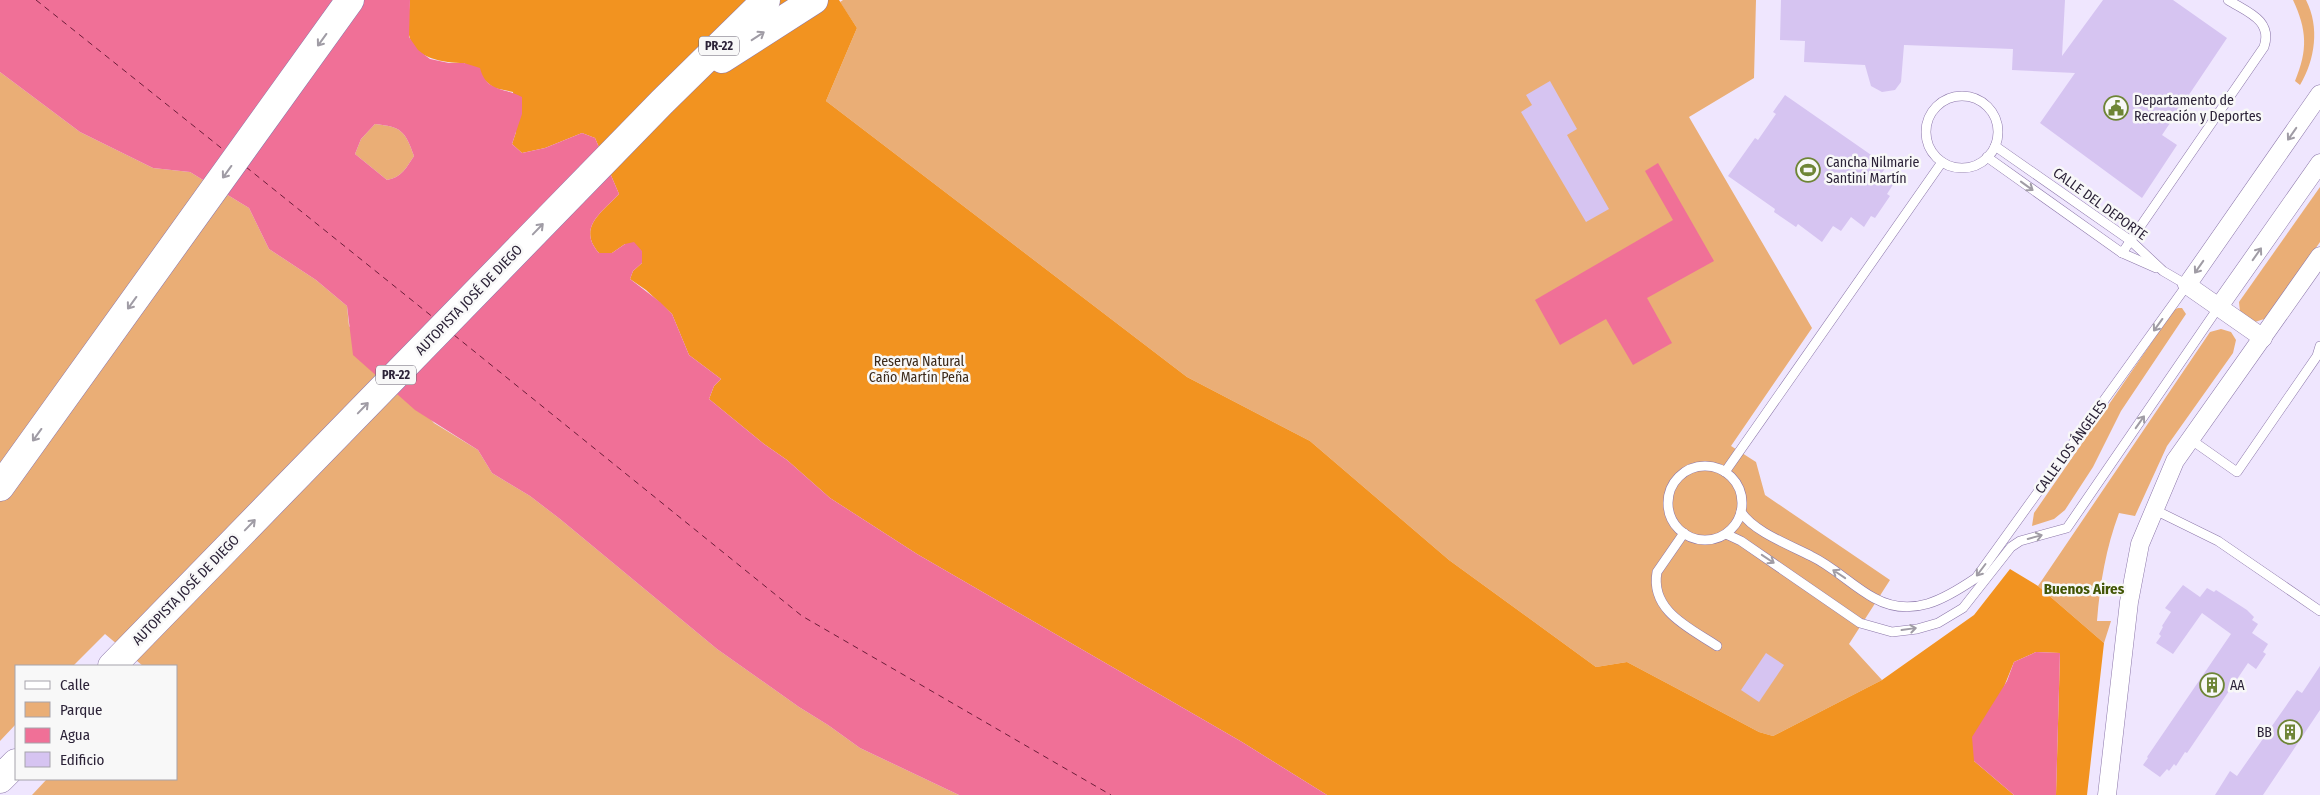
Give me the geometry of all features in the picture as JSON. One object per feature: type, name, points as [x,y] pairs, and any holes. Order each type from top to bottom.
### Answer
[{"type":"highway","points":[[0,487],[350,0]]},
{"type":"highway","name":"AUTOPISTA JOSÉ DE DIEGO","points":[[121,657],[667,97],[766,0]]},
{"type":"highway","points":[[667,97],[814,0]]},
{"type":"highway","points":[[0,779],[15,763]]},
{"type":"street","name":"CALLE LOS ÁNGELES","points":[[2187,285],[2320,94]]},
{"type":"street","points":[[2218,308],[2320,163]]},
{"type":"street","points":[[2107,795],[2129,602],[2140,544],[2175,461],[2320,256]]},
{"type":"street","points":[[2187,285],[2262,338]]},
{"type":"lane","points":[[2122,253],[2264,47],[2267,33],[2262,23],[2228,0]]},
{"type":"lane","points":[[1952,97],[1972,97],[1989,108],[1998,126],[1995,146],[1988,157],[1969,167],[1955,167],[1942,162],[1929,146],[1926,126],[1935,108],[1952,97]]},
{"type":"lane","name":"CALLE DEL DEPORTE","points":[[1995,146],[2131,240],[2163,271],[2187,285]]},
{"type":"lane","points":[[1988,157],[2122,253],[2163,271]]},
{"type":"lane","points":[[1725,472],[1942,162]]},
{"type":"lane","points":[[2064,213],[2073,200]]},
{"type":"lane","name":"CALLE LOS ÁNGELES","points":[[1741,512],[1747,520],[1786,544],[1813,557],[1875,599],[1898,606],[1933,604],[1976,578],[2187,285]]},
{"type":"lane","points":[[1726,534],[1741,541],[1860,622],[1892,632],[1917,629],[1938,623],[1963,608],[2011,547],[2020,541],[2067,528],[2218,308]]},
{"type":"lane","points":[[2190,440],[2237,472],[2317,356],[2320,346]]},
{"type":"lane","points":[[1712,466],[1725,472],[1738,485],[1742,502],[1741,512],[1738,520],[1726,534],[1706,540],[1698,540],[1684,534],[1673,522],[1668,511],[1669,492],[1673,483],[1682,474],[1694,467],[1712,466]]},
{"type":"lane","points":[[2155,510],[2218,541],[2320,610]]},
{"type":"lane","points":[[1684,534],[1657,572],[1656,588],[1658,596],[1670,613],[1717,646]]},
{"type":"green space","name":"Reserva Natural Caño Martín Peña","points":[[410,0],[839,0],[857,28],[826,101],[1187,377],[1310,441],[1449,560],[1596,667],[1627,662],[1759,732],[1773,736],[1882,680],[1974,615],[2010,569],[2038,586],[2104,643],[2087,795],[2056,795],[2060,653],[2036,652],[2014,662],[1974,761],[2014,795],[1327,795],[1242,742],[917,554],[830,498],[787,460],[764,444],[709,399],[714,386],[721,379],[689,355],[672,314],[646,290],[630,279],[633,271],[642,263],[625,244],[612,253],[599,253],[593,244],[590,236],[594,221],[619,194],[595,138],[582,133],[545,148],[522,153],[512,144],[516,132],[513,92],[494,88],[464,63],[431,58],[417,50],[412,43],[408,31]]},
{"type":"green space","points":[[843,0],[1756,0],[1754,78],[1689,117],[1812,328],[1731,446],[1756,462],[1765,495],[1890,580],[1849,644],[1882,680],[1773,736],[1759,732],[1627,662],[1596,667],[1449,560],[1310,441],[1187,377],[826,101],[857,28],[840,2]]},
{"type":"green space","points":[[2293,0],[2306,0],[2313,21],[2314,32],[2312,54],[2300,85],[2295,81],[2304,50],[2304,40],[2301,21]]},
{"type":"green space","points":[[0,72],[80,132],[153,168],[190,172],[249,208],[269,249],[316,280],[347,306],[349,326],[434,423],[478,450],[492,473],[530,496],[717,649],[799,707],[860,748],[959,795],[32,795],[46,780],[178,780],[178,665],[142,665],[105,634],[74,665],[15,665],[15,725],[0,741]]},
{"type":"green space","points":[[375,124],[401,131],[408,140],[414,156],[403,171],[392,179],[387,180],[355,154],[361,139]]},
{"type":"green space","points":[[2320,187],[2320,242],[2267,318],[2255,322],[2240,312],[2239,302]]},
{"type":"green space","points":[[2182,308],[2186,314],[2121,411],[2093,467],[2065,510],[2054,519],[2032,526],[2034,513],[2174,310]]},
{"type":"green space","points":[[2221,329],[2231,332],[2236,340],[2233,353],[2167,446],[2135,516],[2119,513],[2114,526],[2107,553],[2098,607],[2097,621],[2111,621],[2104,643],[2038,586],[2210,332]]},
{"type":"water","points":[[0,0],[410,0],[409,37],[418,50],[430,59],[449,63],[464,63],[480,68],[486,81],[491,85],[522,97],[522,114],[512,144],[522,153],[545,148],[582,133],[595,138],[619,194],[594,221],[590,236],[593,244],[599,253],[612,253],[625,244],[634,242],[642,251],[642,263],[633,271],[630,279],[660,302],[672,314],[689,355],[721,379],[714,386],[709,399],[764,444],[787,460],[830,498],[917,554],[1242,742],[1327,795],[959,795],[860,748],[717,649],[560,519],[530,496],[492,473],[478,450],[415,410],[353,355],[347,306],[316,280],[269,249],[249,208],[190,172],[153,168],[80,132],[0,72]],"holes":[[[375,124],[401,131],[408,140],[414,156],[406,168],[392,179],[387,180],[355,154],[361,139]]]},
{"type":"water","points":[[1658,163],[1714,261],[1647,298],[1672,343],[1633,365],[1606,319],[1560,345],[1535,300],[1673,220],[1645,171]]},
{"type":"water","points":[[2036,652],[2060,653],[2056,795],[2014,795],[1974,761],[1972,737],[2007,681],[2014,662]]},
{"type":"building","name":"Departamento de Recreación y Deportes","points":[[1781,0],[2065,0],[2062,56],[2103,0],[2173,0],[2227,38],[2162,135],[2177,145],[2142,198],[2040,123],[2075,73],[2012,70],[2013,49],[1904,45],[1901,82],[1895,90],[1882,92],[1871,86],[1865,65],[1804,62],[1805,41],[1780,40]]},
{"type":"building","points":[[1550,81],[1577,129],[1567,135],[1609,209],[1586,222],[1521,112],[1532,105],[1526,95]]},
{"type":"building","name":"Cancha Nilmarie Santini Martín","points":[[1785,95],[1887,166],[1881,174],[1894,183],[1887,194],[1890,196],[1875,218],[1871,216],[1864,227],[1851,217],[1841,231],[1833,226],[1822,242],[1798,224],[1796,227],[1774,212],[1775,209],[1728,176],[1755,138],[1758,140],[1776,114],[1773,112]]},
{"type":"building","name":"AA","points":[[2183,585],[2200,597],[2207,588],[2214,592],[2216,590],[2247,610],[2254,617],[2252,620],[2258,624],[2252,633],[2268,644],[2263,652],[2266,654],[2256,669],[2248,663],[2187,753],[2185,752],[2176,766],[2174,764],[2169,771],[2167,769],[2160,777],[2143,765],[2231,634],[2202,613],[2173,654],[2156,643],[2161,636],[2159,634],[2162,626],[2171,612],[2165,608]]},
{"type":"building","points":[[1766,653],[1784,665],[1759,702],[1741,690]]},
{"type":"building","name":"BB","points":[[2320,666],[2320,710],[2263,795],[2215,795],[2230,771],[2237,776],[2297,690],[2302,693]]},
{"type":"ferry route","points":[[36,0],[225,151]]},
{"type":"ferry route","points":[[246,167],[434,318]]},
{"type":"ferry route","points":[[454,335],[802,616],[1111,795]]},
{"type":"place","name":"Departamento de Recreación y Deportes","points":[[2116,108]]},
{"type":"place","name":"Cancha Nilmarie Santini Martín","points":[[1808,170]]},
{"type":"place","name":"AA","points":[[2212,685]]},
{"type":"place","name":"BB","points":[[2290,732]]},
{"type":"district","name":"Buenos Aires","points":[[2084,589]]}]
